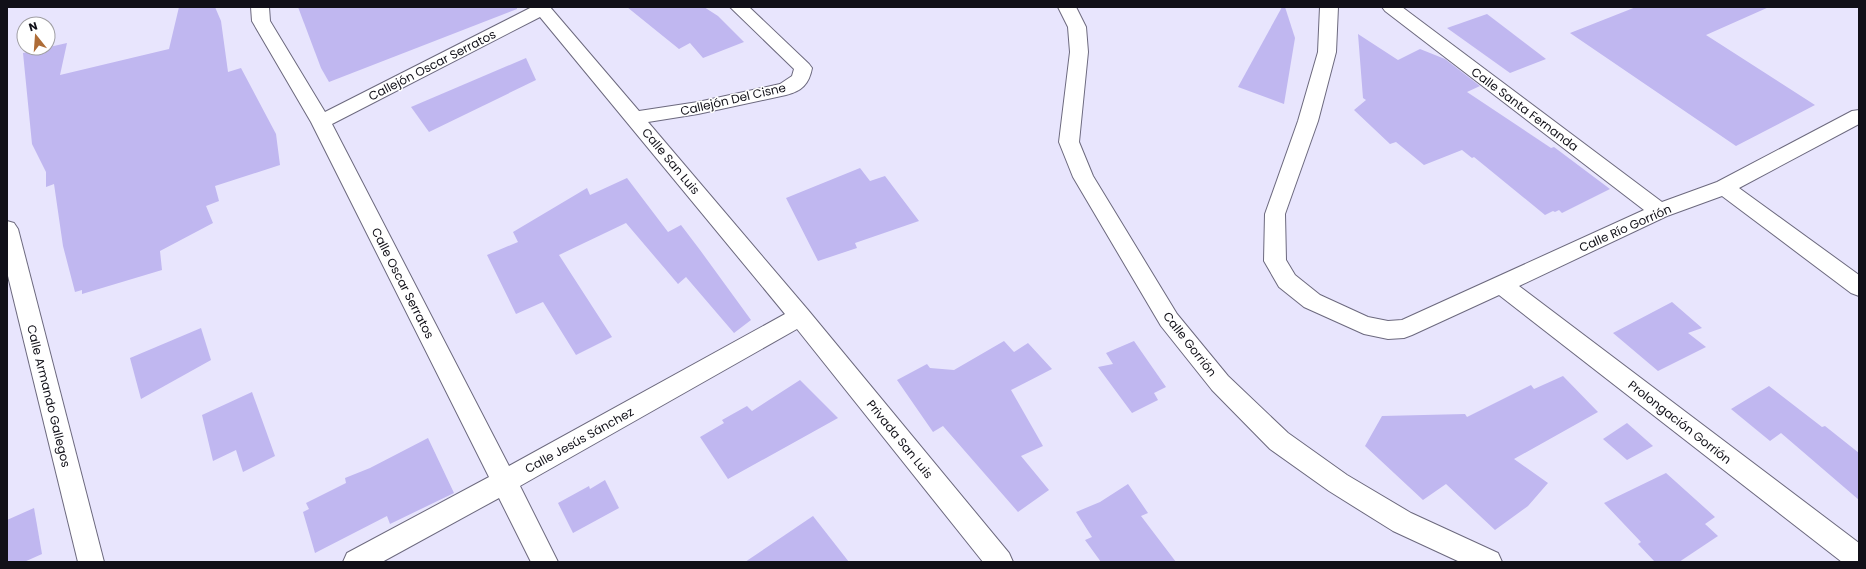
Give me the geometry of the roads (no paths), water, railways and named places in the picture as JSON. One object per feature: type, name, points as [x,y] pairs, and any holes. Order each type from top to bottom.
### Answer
[{"type":"street","name":"Calle Oscar Serratos","points":[[260,7],[261,21],[321,122],[546,562]]},
{"type":"street","name":"Callejón Del Cisne","points":[[635,118],[698,108],[786,89],[801,79],[803,68],[738,7]]},
{"type":"street","name":"Calle Gorrión","points":[[1067,7],[1077,27],[1079,52],[1069,142],[1083,177],[1169,320],[1220,383],[1279,441],[1338,484],[1402,522],[1489,562]]},
{"type":"street","name":"Calle Río Gorrión","points":[[1329,7],[1327,52],[1308,121],[1275,214],[1275,261],[1287,281],[1312,301],[1364,325],[1388,330],[1404,329],[1660,211],[1724,187],[1859,116]]},
{"type":"street","name":"Calle Santa Fernanda","points":[[1391,7],[1660,211]]},
{"type":"street","name":"Callejón Oscar Serratos","points":[[321,122],[542,8]]},
{"type":"street","name":"Calle San Luis","points":[[542,8],[800,316]]},
{"type":"street","points":[[1724,187],[1859,287]]},
{"type":"street","name":"Calle Armando Gallegos","points":[[7,229],[91,562]]},
{"type":"street","name":"Prolongación Gorrión","points":[[1501,284],[1859,559]]},
{"type":"street","name":"Calle Jesús Sánchez","points":[[356,562],[504,482],[800,316]]},
{"type":"street","name":"Privada San Luis","points":[[800,316],[1000,562]]}]
